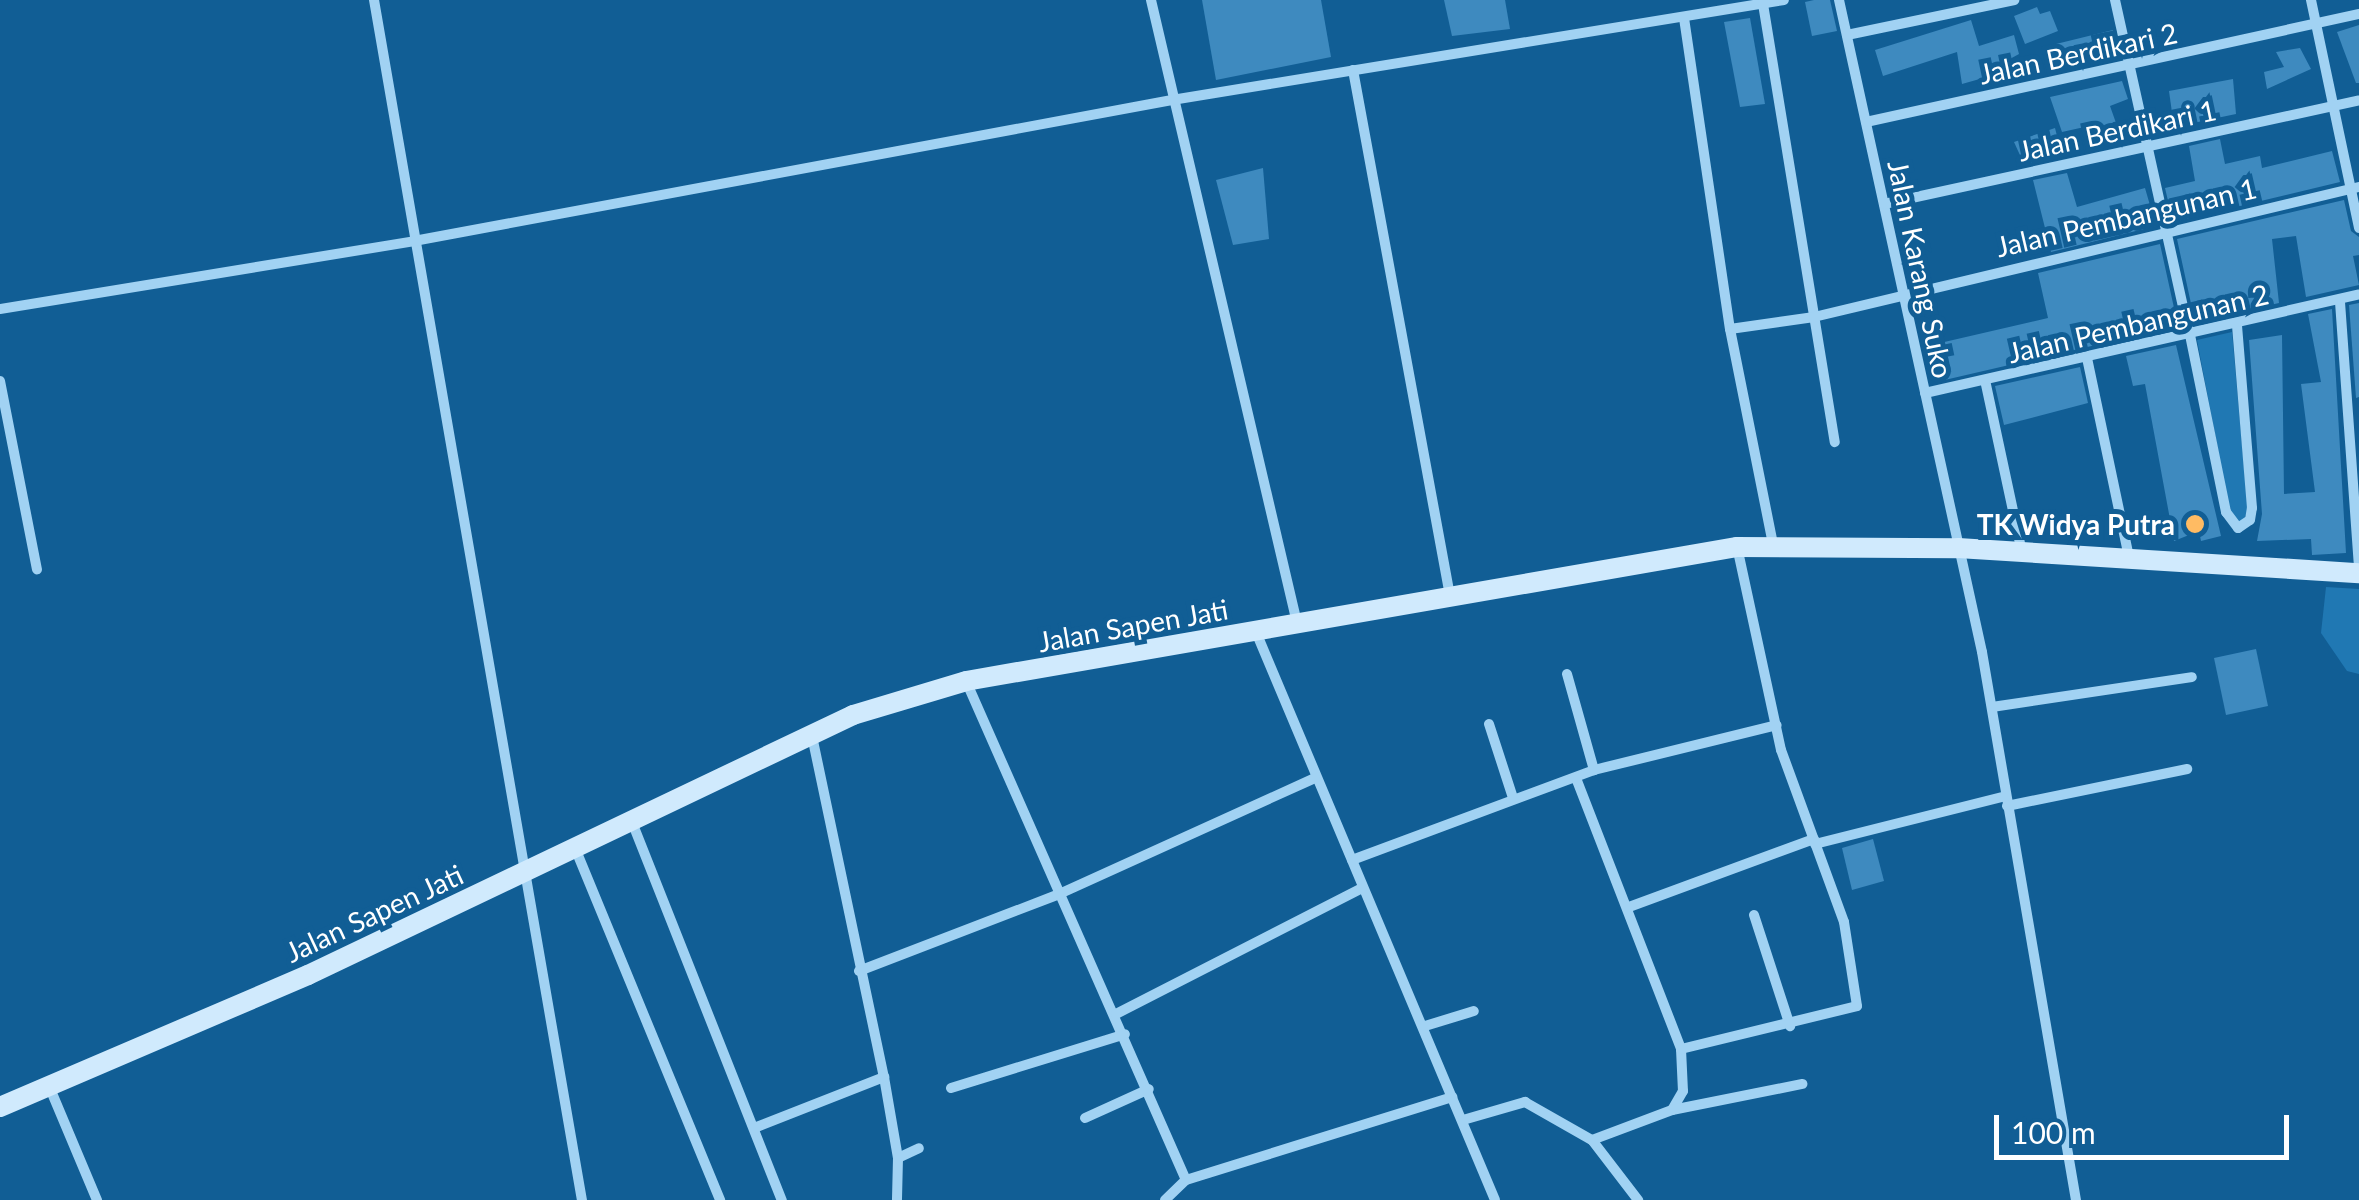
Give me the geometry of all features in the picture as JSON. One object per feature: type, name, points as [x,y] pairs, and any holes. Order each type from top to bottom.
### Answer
[{"type":"street","points":[[374,0],[582,1200]]},
{"type":"street","points":[[1151,0],[1296,623]]},
{"type":"street","points":[[0,309],[414,241],[1172,100],[1784,0]]},
{"type":"street","name":"Jalan Karang Suko","points":[[1839,0],[1992,707],[2076,1200]]},
{"type":"street","points":[[1847,35],[2014,0]]},
{"type":"street","points":[[2115,0],[2226,512],[2238,528],[2250,520],[2252,508],[2237,324]]},
{"type":"street","points":[[2311,0],[2355,188],[2359,228]]},
{"type":"street","points":[[1762,4],[1835,442]]},
{"type":"street","name":"Jalan Berdikari 2","points":[[1866,122],[2359,14]]},
{"type":"street","points":[[1684,18],[1730,329],[1773,544]]},
{"type":"street","points":[[1353,70],[1450,597]]},
{"type":"street","name":"Jalan Berdikari 1","points":[[1884,204],[2359,100]]},
{"type":"street","name":"Jalan Pembangunan 1","points":[[1730,329],[1814,317],[1903,291],[2355,188]]},
{"type":"street","name":"Jalan Pembangunan 2","points":[[1925,394],[2340,302],[2359,294]]},
{"type":"street","points":[[2340,302],[2359,569]]},
{"type":"street","points":[[2087,358],[2129,558]]},
{"type":"street","points":[[1985,380],[2022,552]]},
{"type":"street","points":[[0,381],[38,569]]},
{"type":"street","name":"Jalan Sapen Jati","points":[[0,1106],[291,983],[886,700],[966,681],[1737,547],[1773,544],[1958,548],[2359,569]]},
{"type":"street","points":[[1682,1049],[1790,1026],[1857,1006],[1844,922],[1777,724],[1737,547]]},
{"type":"street","points":[[1256,632],[1495,1200]]},
{"type":"street","points":[[1567,674],[1594,770]]},
{"type":"street","points":[[1992,707],[2192,677]]},
{"type":"street","points":[[966,681],[1057,895],[1125,1034],[1186,1180]]},
{"type":"street","points":[[1489,724],[1512,798]]},
{"type":"street","points":[[1352,860],[1594,770],[1777,724]]},
{"type":"street","points":[[812,736],[884,1077],[898,1158],[896,1200]]},
{"type":"street","points":[[1628,907],[1815,842],[2007,801],[2187,769]]},
{"type":"street","points":[[859,972],[1057,895],[1315,778]]},
{"type":"street","points":[[1576,778],[1682,1049],[1683,1091],[1672,1110]]},
{"type":"street","points":[[632,822],[782,1200]]},
{"type":"street","points":[[575,848],[720,1200]]},
{"type":"street","points":[[1116,1014],[1362,888]]},
{"type":"street","points":[[1754,915],[1790,1026]]},
{"type":"street","points":[[1425,1026],[1474,1010]]},
{"type":"street","points":[[951,1088],[1125,1034]]},
{"type":"street","points":[[754,1128],[884,1077]]},
{"type":"street","points":[[1592,1140],[1672,1110],[1802,1084]]},
{"type":"street","points":[[49,1085],[98,1200]]},
{"type":"street","points":[[1085,1118],[1149,1089]]},
{"type":"street","points":[[1165,1200],[1186,1180],[1452,1097]]},
{"type":"street","points":[[1463,1120],[1523,1102],[1592,1140],[1638,1200]]},
{"type":"street","points":[[898,1158],[919,1148]]},
{"type":"shaded area","points":[[2232,332],[2248,512],[2241,524],[2230,513],[2197,340]]},
{"type":"shaded area","points":[[2326,587],[2359,589],[2359,674],[2347,671],[2321,633]]},
{"type":"building","points":[[1202,0],[1321,0],[1331,57],[1216,80]]},
{"type":"building","points":[[1444,0],[1505,0],[1510,29],[1452,36]]},
{"type":"building","points":[[1830,0],[1837,31],[1812,36],[1805,2]]},
{"type":"building","points":[[2037,7],[2040,14],[2050,11],[2058,31],[2025,44],[2014,16]]},
{"type":"building","points":[[1750,18],[1765,104],[1740,107],[1724,22]]},
{"type":"building","points":[[1971,20],[1979,46],[2014,35],[2019,54],[2008,60],[2008,71],[1962,84],[1957,52],[1883,76],[1875,50]]},
{"type":"building","points":[[2359,25],[2359,83],[2356,83],[2337,32]]},
{"type":"building","points":[[2113,30],[2117,51],[2061,68],[2056,44]]},
{"type":"building","points":[[2300,48],[2311,69],[2267,89],[2264,72],[2284,67],[2276,52]]},
{"type":"building","points":[[2233,79],[2236,114],[2174,127],[2169,91]]},
{"type":"building","points":[[2122,81],[2128,99],[2110,106],[2121,137],[2101,142],[2098,124],[2062,132],[2050,97]]},
{"type":"building","points":[[2055,128],[2062,156],[2024,164],[2014,142]]},
{"type":"building","points":[[2220,139],[2225,164],[2260,156],[2262,168],[2332,151],[2340,182],[2173,222],[2165,188],[2195,181],[2189,146]]},
{"type":"building","points":[[1263,168],[1269,239],[1233,245],[1216,180]]},
{"type":"building","points":[[2067,173],[2077,207],[2145,188],[2156,226],[2051,252],[2033,180]]},
{"type":"building","points":[[2344,200],[2351,231],[2359,237],[2359,255],[2353,256],[2359,285],[2306,297],[2296,236],[2272,239],[2279,303],[2195,322],[2177,239]]},
{"type":"building","points":[[2160,244],[2178,326],[1936,382],[1927,346],[2048,318],[2038,273]]},
{"type":"building","points":[[2359,303],[2359,397],[2356,398],[2349,305]]},
{"type":"building","points":[[2332,309],[2346,553],[2312,555],[2311,539],[2257,541],[2262,514],[2249,340],[2282,335],[2284,494],[2315,492],[2301,384],[2321,382],[2308,314]]},
{"type":"building","points":[[2176,345],[2221,536],[2201,541],[2199,531],[2174,541],[2145,384],[2133,386],[2126,356]]},
{"type":"building","points":[[2080,367],[2088,403],[2004,425],[1995,386]]},
{"type":"building","points":[[2256,649],[2268,706],[2226,715],[2214,658]]},
{"type":"building","points":[[1873,839],[1884,881],[1852,890],[1842,848]]},
{"type":"place","name":"TK Widya Putra","points":[[2195,524]]}]
